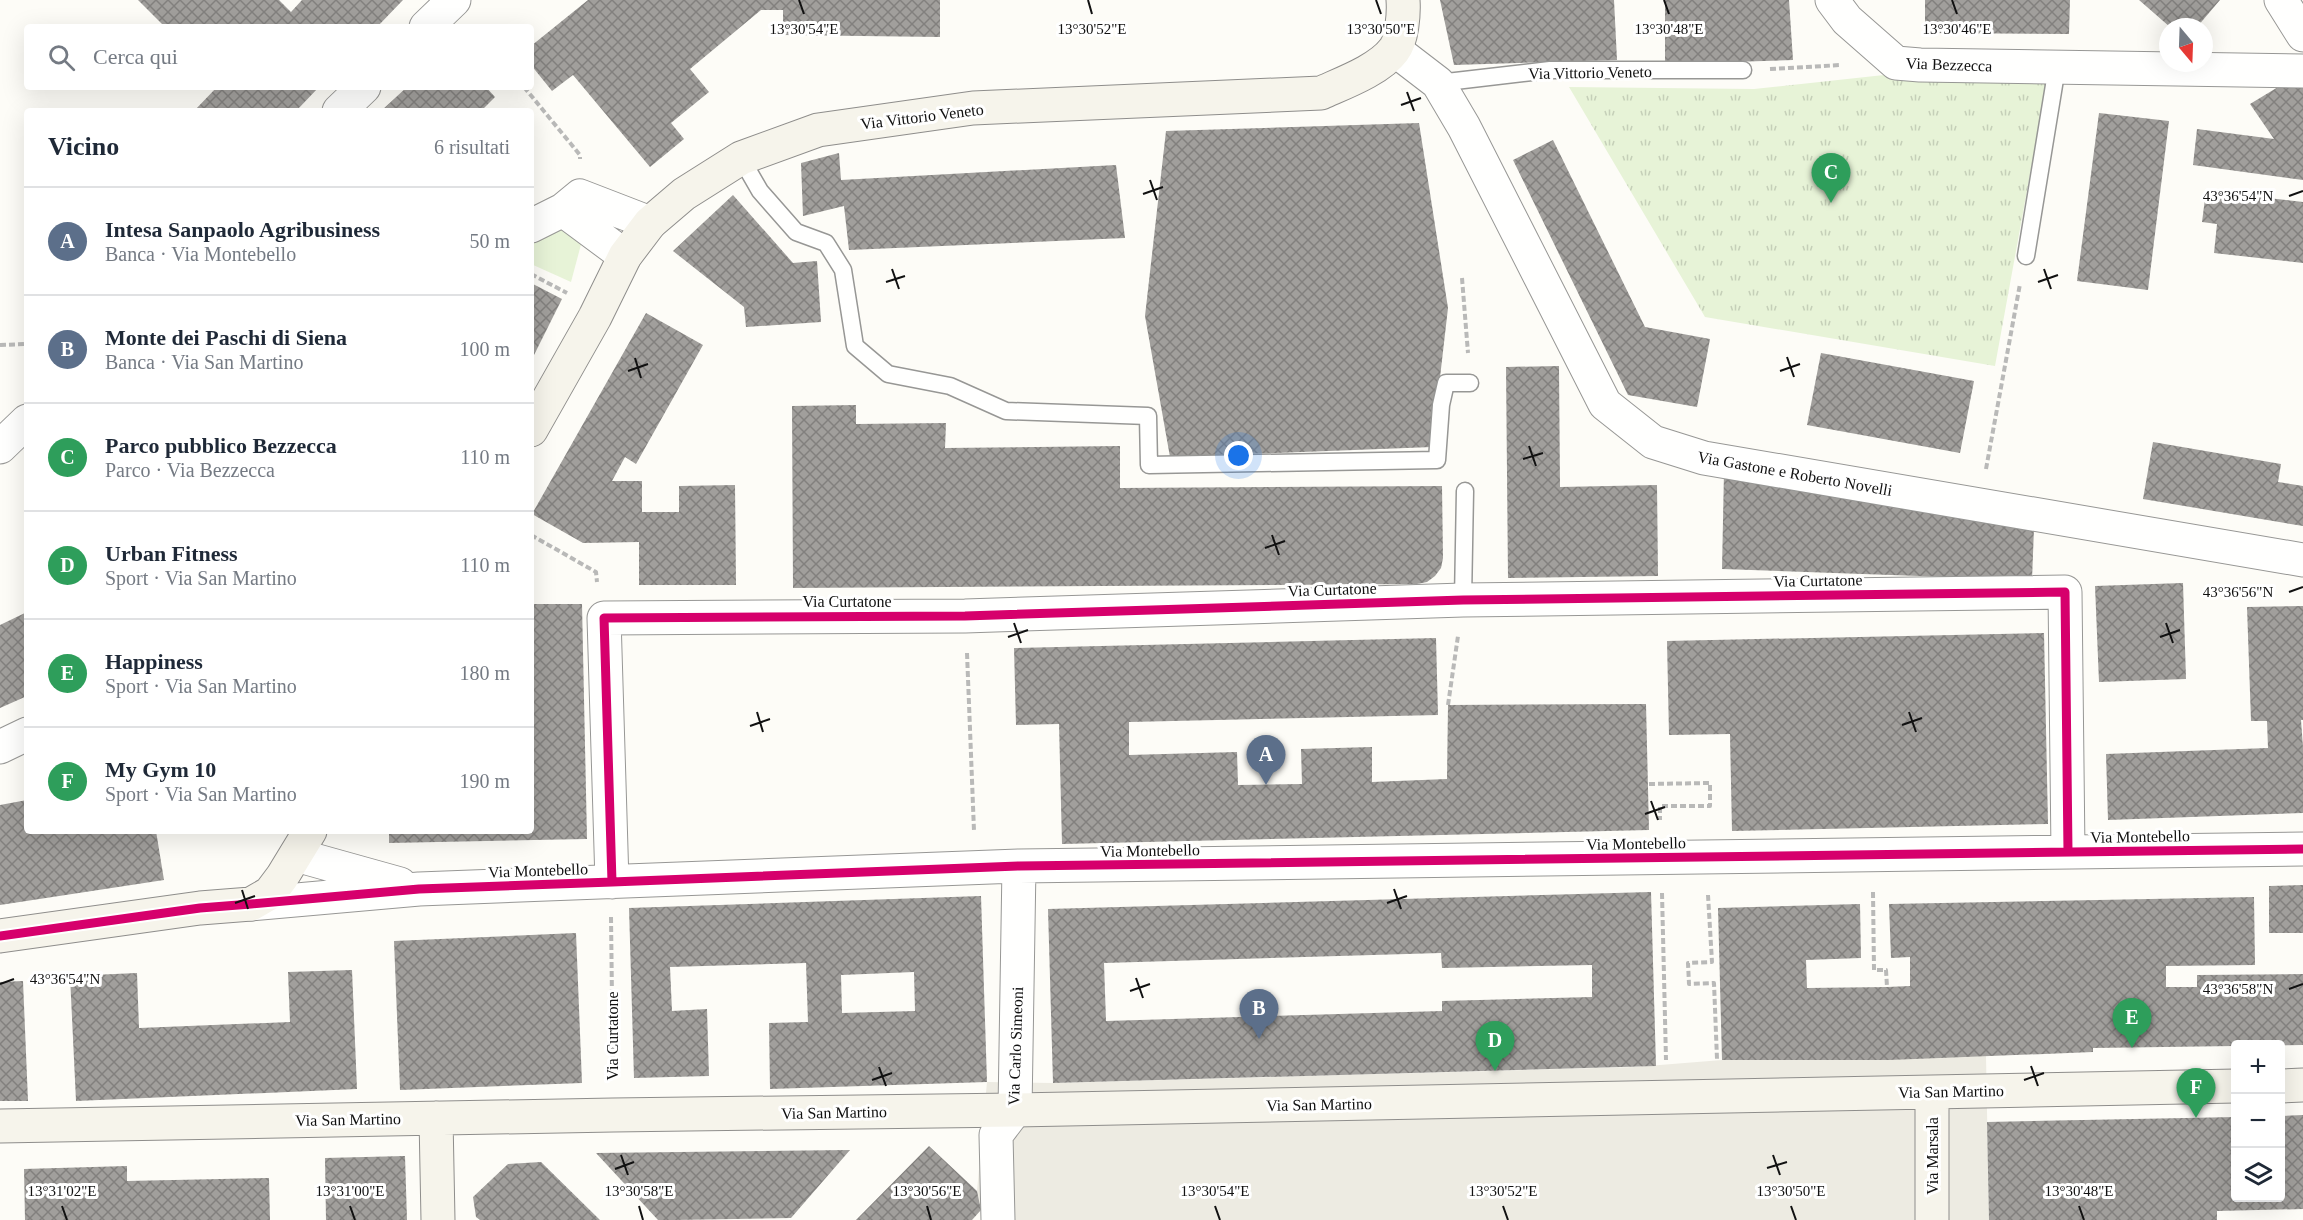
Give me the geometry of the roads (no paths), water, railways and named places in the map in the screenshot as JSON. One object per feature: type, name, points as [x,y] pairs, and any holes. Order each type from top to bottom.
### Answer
[{"type":"main road","points":[[1395,50],[1404,16],[1403,0]]},
{"type":"main road","name":"Via Vittorio Veneto","points":[[534,425],[595,316],[625,256],[650,223],[684,194],[741,158],[818,130],[972,108],[1320,93],[1364,74],[1395,50]]},
{"type":"main road","points":[[251,904],[270,893],[303,843]]},
{"type":"main road","name":"Via Montebello","points":[[200,908],[303,843]]},
{"type":"main road","name":"Via Montebello","points":[[0,936],[200,908],[251,904]]},
{"type":"main road","points":[[2285,1086],[2303,1085]]},
{"type":"main road","name":"Via San Martino","points":[[0,1126],[1015,1110],[2231,1086]]},
{"type":"main road","name":"Via Marsala","points":[[1932,1092],[1932,1220]]},
{"type":"main road","points":[[436,1118],[438,1220]]},
{"type":"street","points":[[429,24],[453,0]]},
{"type":"street","name":"Via Bezzecca","points":[[1832,0],[1847,20],[1896,63],[2303,71]]},
{"type":"street","points":[[2281,0],[2303,35]]},
{"type":"street","name":"Via Gastone e Roberto Novelli","points":[[1395,50],[1437,83],[1464,127],[1605,404],[1653,442],[1704,458],[2303,560]]},
{"type":"street","points":[[342,108],[361,90]]},
{"type":"street","points":[[571,203],[625,256]]},
{"type":"street","points":[[534,224],[571,203],[650,223]]},
{"type":"street","points":[[0,447],[24,424]]},
{"type":"street","name":"Via Curtatone","points":[[611,894],[604,618],[965,616],[1463,600],[2065,592],[2068,852]]},
{"type":"street","points":[[0,747],[24,735]]},
{"type":"street","name":"Via Montebello","points":[[303,843],[419,889]]},
{"type":"street","name":"Via Montebello","points":[[251,904],[419,889],[611,894],[1019,866],[2303,849]]},
{"type":"street","name":"Via Carlo Simeoni","points":[[998,1220],[996,1135],[1015,1110],[1019,866]]},
{"type":"lane","points":[[2026,256],[2057,67]]},
{"type":"lane","name":"Via Vittorio Veneto","points":[[1437,83],[1550,70],[1743,70]]},
{"type":"lane","points":[[741,158],[760,191],[796,232],[825,243],[843,270],[855,346],[888,374],[950,386],[1006,411],[1148,416],[1149,465],[1437,460],[1441,405],[1446,383],[1470,383]]},
{"type":"lane","points":[[1463,600],[1465,492]]},
{"type":"place","name":"Parco pubblico Bezzecca","points":[[1831,203]]},
{"type":"place","name":"Intesa Sanpaolo Agribusiness","points":[[1266,785]]},
{"type":"place","name":"Monte dei Paschi di Siena","points":[[1259,1039]]},
{"type":"place","name":"Happiness","points":[[2132,1048]]},
{"type":"place","name":"Urban Fitness","points":[[1495,1071]]},
{"type":"place","name":"My Gym 10","points":[[2196,1118]]}]
